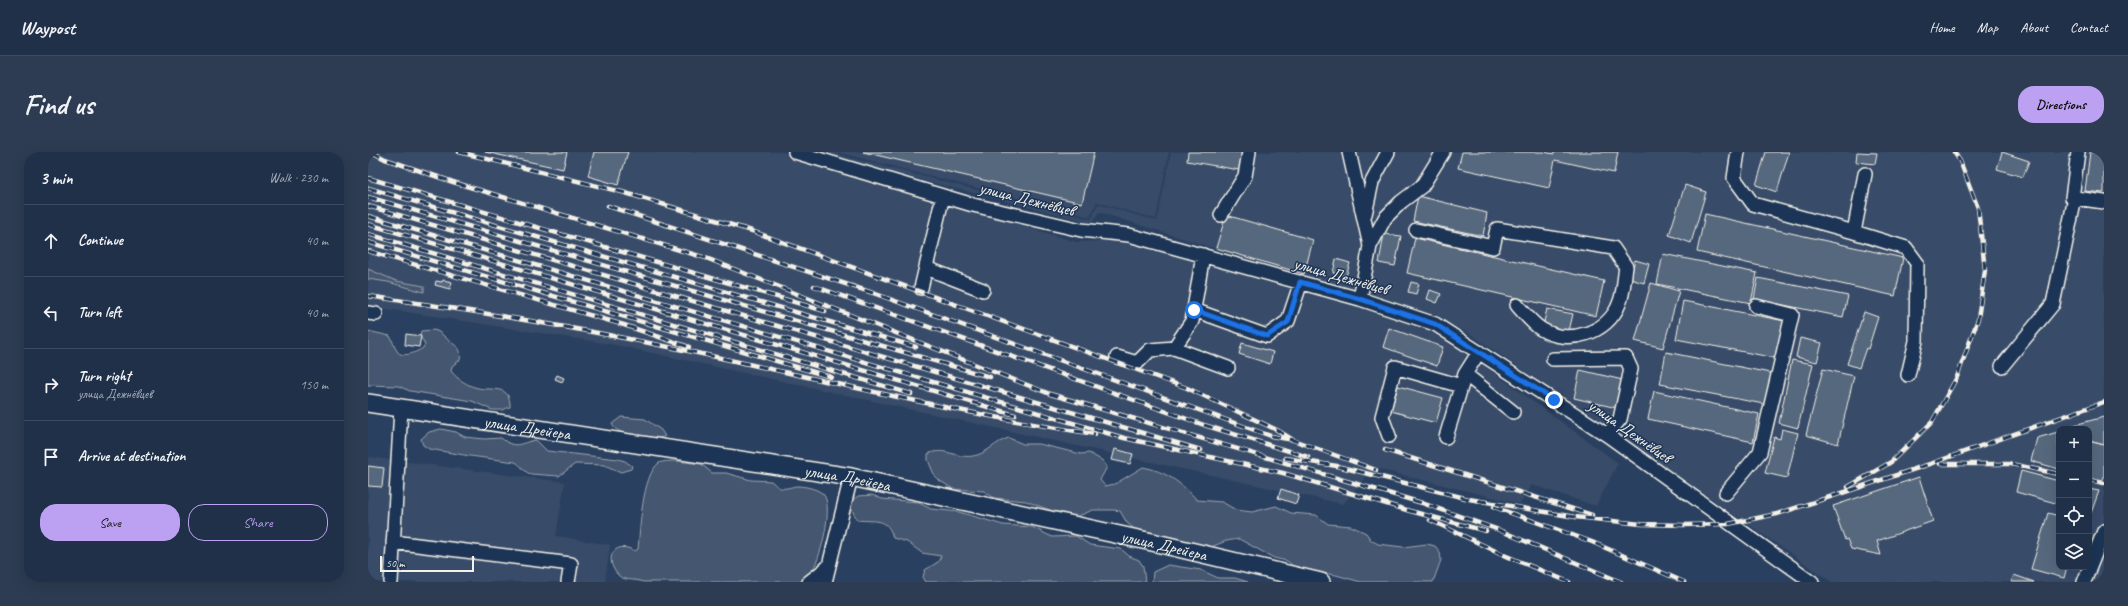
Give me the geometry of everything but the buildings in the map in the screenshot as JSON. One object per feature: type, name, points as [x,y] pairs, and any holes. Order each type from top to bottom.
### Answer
[{"type":"main road","name":"улица Дрейера","points":[[368,403],[851,477],[1152,542],[1321,582]]},
{"type":"street","name":"улица Дежнёвцев","points":[[795,152],[943,196],[1081,230],[1129,235],[1360,299],[1435,324],[1607,435],[1812,582]]},
{"type":"street","points":[[1221,215],[1245,176],[1249,152]]},
{"type":"street","points":[[1349,152],[1370,246]]},
{"type":"street","points":[[1364,218],[1372,182],[1388,152]]},
{"type":"street","points":[[1360,299],[1370,246],[1385,218],[1401,202],[1422,186],[1443,152]]},
{"type":"street","points":[[1738,152],[1734,178],[1753,204],[1906,248],[1917,263],[1916,341],[1908,375]]},
{"type":"street","points":[[2078,152],[2072,198],[2104,202]]},
{"type":"street","points":[[1854,232],[1866,174]]},
{"type":"street","points":[[921,288],[943,196]]},
{"type":"street","points":[[2002,366],[2053,304],[2075,198]]},
{"type":"street","points":[[1416,230],[1493,247],[1497,228],[1613,248],[1626,267],[1620,303],[1608,322],[1591,332],[1564,337],[1541,329],[1516,306]]},
{"type":"street","points":[[1174,348],[1192,321],[1203,255]]},
{"type":"street","points":[[926,268],[983,290]]},
{"type":"street","points":[[1194,310],[1267,336],[1288,322],[1300,282]]},
{"type":"street","points":[[1726,493],[1760,452],[1792,315],[1756,306]]},
{"type":"street","points":[[1117,357],[1137,363],[1150,350],[1174,348],[1228,368]]},
{"type":"street","points":[[1446,437],[1463,380],[1480,352]]},
{"type":"street","points":[[1552,359],[1626,358],[1631,369],[1620,419],[1607,435]]},
{"type":"street","points":[[1389,436],[1382,417],[1395,367],[1463,380],[1513,412]]},
{"type":"street","points":[[391,582],[401,409]]},
{"type":"street","points":[[825,582],[851,477]]},
{"type":"street","points":[[2084,582],[2104,531]]},
{"type":"street","points":[[393,542],[571,564],[568,582]]},
{"type":"street","points":[[809,582],[828,567]]},
{"type":"shaded area","points":[[368,152],[782,152],[1076,242],[1128,240],[1432,328],[1618,463],[1596,506],[1532,485],[1520,504],[1374,468],[1343,504],[616,345],[368,306]]},
{"type":"shaded area","points":[[811,152],[832,152],[1091,219],[1098,204],[1157,221],[1171,152],[2104,152],[2104,582],[1832,582],[1470,334],[1441,320],[1099,212],[1092,223]]},
{"type":"shaded area","points":[[837,152],[1169,152],[1156,219],[1097,202],[1090,217]]},
{"type":"shaded area","points":[[368,269],[396,281],[424,286],[424,292],[388,282],[368,279]]},
{"type":"shaded area","points":[[433,330],[440,333],[459,349],[461,355],[460,360],[452,366],[451,371],[456,377],[470,386],[483,389],[495,389],[504,392],[509,400],[510,407],[502,410],[492,410],[472,401],[410,391],[398,386],[368,385],[368,331],[390,336],[397,351],[406,355],[423,348],[425,344],[420,336],[421,331]]},
{"type":"shaded area","points":[[621,417],[645,419],[661,430],[665,436],[660,438],[644,438],[620,432],[612,424]]},
{"type":"shaded area","points":[[441,429],[456,432],[465,437],[485,439],[501,438],[514,445],[536,440],[547,451],[618,459],[625,461],[632,466],[631,469],[621,472],[604,465],[575,464],[559,476],[531,474],[526,472],[515,462],[429,449],[423,445],[421,439],[429,432]]},
{"type":"shaded area","points":[[1009,438],[1023,444],[1039,444],[1081,454],[1089,453],[1103,461],[1107,467],[1100,480],[1105,486],[1115,484],[1143,467],[1159,471],[1173,479],[1197,500],[1222,502],[1236,510],[1252,512],[1276,506],[1291,513],[1316,515],[1328,524],[1351,526],[1366,533],[1371,540],[1378,544],[1403,547],[1427,544],[1435,546],[1440,552],[1441,560],[1433,582],[1361,582],[1336,575],[1297,569],[1287,561],[1274,558],[1239,539],[1226,541],[1206,549],[1137,531],[1127,523],[1120,511],[1093,510],[1076,517],[1050,510],[1026,501],[994,498],[984,491],[953,489],[937,479],[928,460],[928,454],[940,451],[961,456],[978,455]]},
{"type":"shaded area","points":[[368,457],[565,482],[556,536],[610,545],[605,582],[368,582]]},
{"type":"shaded area","points":[[677,461],[701,464],[712,473],[726,473],[751,480],[771,481],[780,488],[796,486],[806,487],[822,493],[826,498],[827,518],[820,553],[813,569],[800,582],[643,582],[621,578],[614,570],[611,558],[616,549],[627,548],[635,551],[638,549],[645,490],[653,469],[661,462]]},
{"type":"shaded area","points":[[872,495],[882,499],[917,502],[931,509],[959,512],[1003,525],[1032,527],[1052,537],[1076,536],[1090,545],[1121,549],[1129,556],[1139,560],[1143,566],[1145,582],[926,582],[923,577],[925,570],[938,562],[941,556],[922,553],[907,542],[893,538],[888,527],[880,522],[857,520],[851,508],[852,501],[858,496]]},
{"type":"shaded area","points":[[1168,565],[1201,570],[1218,578],[1235,578],[1248,582],[1152,582],[1153,572]]},
{"type":"railway","points":[[372,152],[385,159],[453,182],[706,258],[1050,394],[1422,503],[1499,530],[1621,582]]},
{"type":"railway","points":[[459,152],[622,192],[752,231],[1187,388],[1277,430],[1293,440]]},
{"type":"railway","points":[[1848,487],[1891,462],[1932,422],[1957,377],[1978,319],[1985,270],[1978,208],[1960,161],[1954,152]]},
{"type":"railway","points":[[368,178],[825,311]]},
{"type":"railway","points":[[368,188],[916,347]]},
{"type":"railway","points":[[368,197],[990,377]]},
{"type":"railway","points":[[368,206],[1201,450]]},
{"type":"railway","points":[[608,206],[873,293],[1271,436],[1293,440],[1376,470]]},
{"type":"railway","points":[[368,216],[1124,438],[1283,473],[1410,511],[1486,531]]},
{"type":"railway","points":[[368,224],[1015,415]]},
{"type":"railway","points":[[368,234],[911,394]]},
{"type":"railway","points":[[368,242],[831,377]]},
{"type":"railway","points":[[368,251],[624,325],[689,347]]},
{"type":"railway","points":[[814,286],[1204,425],[1308,457]]},
{"type":"railway","points":[[368,296],[433,305],[596,333],[687,351],[978,414],[1095,434]]},
{"type":"railway","points":[[1285,458],[1337,466],[1469,499],[1575,517],[1641,524],[1728,524],[1777,514],[1833,496],[1930,464],[2104,402]]},
{"type":"railway","points":[[1385,450],[1592,515]]},
{"type":"railway","points":[[1940,464],[2011,464],[2056,473]]},
{"type":"railway","points":[[2092,481],[2104,483]]},
{"type":"railway","points":[[1494,507],[1592,542],[1684,582]]},
{"type":"railway","points":[[1430,520],[1504,555],[1569,582]]},
{"type":"route","points":[[1194,310],[1267,336],[1288,322],[1300,282],[1360,299],[1435,324],[1554,400]]}]
